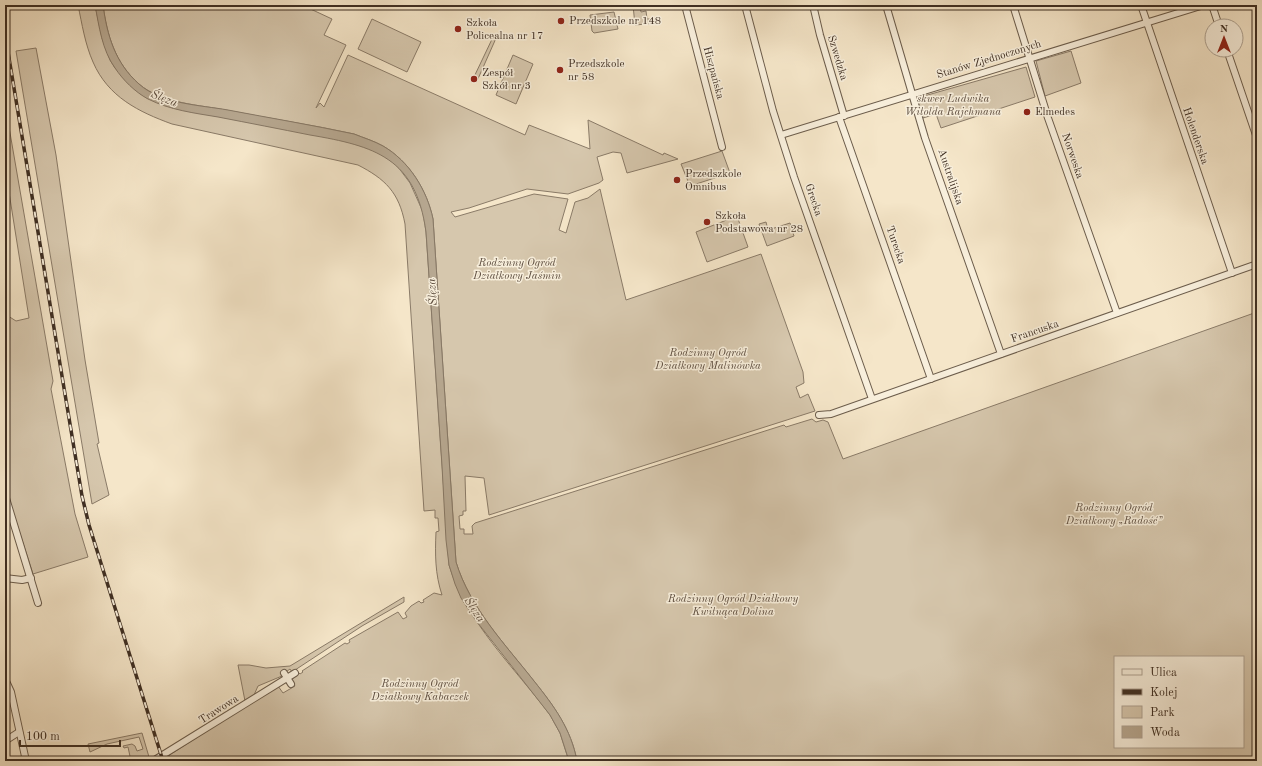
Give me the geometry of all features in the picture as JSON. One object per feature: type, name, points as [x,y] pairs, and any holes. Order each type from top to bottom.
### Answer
[{"type":"street","name":"Hiszpańska","points":[[685,5],[722,147]]},
{"type":"street","name":"Grecka","points":[[745,5],[781,135],[872,400]]},
{"type":"street","name":"Szwedzka","points":[[813,5],[842,116]]},
{"type":"street","name":"Australijska","points":[[886,5],[911,95],[1001,354]]},
{"type":"street","name":"Norweska","points":[[1013,5],[1029,58],[1117,313]]},
{"type":"street","name":"Holenderska","points":[[1141,5],[1232,273]]},
{"type":"street","name":"Stanów Zjednoczonych","points":[[781,135],[1204,5]]},
{"type":"street","points":[[1212,5],[1216,18]]},
{"type":"street","points":[[1230,58],[1257,138]]},
{"type":"street","name":"Turecka","points":[[842,116],[932,379]]},
{"type":"street","name":"Francuska","points":[[819,415],[831,414],[872,400],[1257,264]]},
{"type":"street","points":[[5,495],[38,603]]},
{"type":"street","points":[[5,578],[22,580],[31,578]]},
{"type":"street","name":"Trawowa","points":[[153,761],[286,675],[295,673]]},
{"type":"street","points":[[286,675],[291,684]]},
{"type":"street","points":[[5,679],[11,692],[26,761]]},
{"type":"street","points":[[5,741],[19,732]]},
{"type":"green space","name":"Rodzinny Ogród Działkowy Kabaczek","points":[[78,5],[95,5],[102,38],[110,60],[115,68],[139,93],[147,98],[173,108],[344,140],[376,151],[385,156],[398,167],[410,183],[423,212],[426,232],[449,565],[467,606],[479,625],[550,715],[560,733],[569,761],[171,761],[168,757],[278,686],[283,693],[295,686],[291,680],[299,673],[300,674],[303,672],[302,671],[345,643],[347,644],[350,642],[349,640],[398,612],[403,619],[407,617],[405,613],[411,606],[419,601],[421,603],[424,602],[423,600],[434,593],[442,595],[436,564],[436,532],[439,531],[438,518],[435,518],[435,510],[424,511],[405,224],[395,195],[383,181],[358,165],[172,124],[148,114],[126,102],[107,85],[93,62],[86,41]]},
{"type":"green space","points":[[103,5],[208,5],[211,9],[217,5],[269,5],[275,8],[277,5],[302,5],[332,19],[324,35],[346,45],[316,108],[320,103],[324,107],[348,55],[525,135],[529,125],[590,149],[588,120],[663,155],[664,153],[678,159],[627,173],[621,153],[613,152],[597,157],[603,180],[599,183],[568,194],[527,189],[469,208],[451,212],[455,217],[534,194],[568,199],[559,230],[566,233],[575,202],[588,198],[600,189],[626,300],[761,254],[803,372],[804,383],[796,387],[800,398],[808,394],[815,411],[489,515],[484,478],[465,476],[466,511],[463,511],[463,515],[459,516],[460,529],[464,529],[464,534],[473,534],[472,526],[475,523],[784,425],[786,427],[812,419],[816,422],[823,420],[828,422],[843,459],[1257,312],[1257,761],[577,761],[571,739],[561,718],[534,681],[489,625],[470,595],[456,562],[433,219],[426,197],[416,177],[392,152],[380,144],[354,134],[183,103],[148,91],[131,76],[118,58],[107,27]]},
{"type":"green space","points":[[633,5],[640,5],[641,12],[646,11],[647,19],[657,19],[657,23],[635,25]]},
{"type":"green space","points":[[614,12],[618,29],[594,33],[592,31],[590,15]]},
{"type":"green space","points":[[372,19],[421,42],[407,72],[358,49]]},
{"type":"green space","points":[[494,35],[497,36],[477,81],[473,79]]},
{"type":"green space","points":[[36,48],[56,155],[85,360],[99,443],[97,444],[109,495],[92,504],[16,51]]},
{"type":"green space","points":[[1071,51],[1081,83],[1045,96],[1036,61]]},
{"type":"green space","points":[[513,55],[533,64],[516,104],[496,95]]},
{"type":"green space","name":"skwer Ludwika Witolda Rajchmana","points":[[1026,67],[1035,97],[941,128],[936,114],[923,118],[917,98]]},
{"type":"green space","points":[[5,104],[53,381],[51,389],[75,514],[88,557],[33,574],[5,487],[5,314],[16,321],[29,318],[8,186],[5,186]]},
{"type":"green space","points":[[722,151],[730,173],[690,186],[681,164]]},
{"type":"green space","points":[[737,216],[748,247],[707,262],[696,232]]},
{"type":"green space","points":[[766,222],[768,230],[790,223],[794,236],[767,246],[759,224]]},
{"type":"green space","points":[[404,597],[404,602],[362,626],[292,672],[290,669],[282,676],[258,686],[254,695],[245,701],[238,665],[266,668],[290,666]]},
{"type":"green space","points":[[142,733],[149,757],[142,761],[131,761],[128,747],[124,748],[123,746],[132,744],[135,746],[137,751],[143,749],[139,737],[107,744],[90,752],[88,744]]},
{"type":"water","name":"Ślęza","points":[[95,5],[103,5],[110,38],[118,58],[131,76],[148,91],[169,100],[181,103],[228,110],[354,134],[380,144],[392,152],[416,177],[426,197],[433,219],[456,562],[470,595],[489,625],[534,681],[561,718],[571,739],[577,761],[569,761],[560,733],[550,715],[474,618],[461,598],[449,565],[446,540],[426,232],[421,207],[413,187],[402,172],[389,160],[373,151],[354,144],[182,111],[148,99],[138,93],[126,81],[118,72],[107,54]]},
{"type":"railway","points":[[5,34],[82,496],[89,525],[163,761]]},
{"type":"place","name":"Przedszkole nr 148","points":[[561,21]]},
{"type":"place","name":"Szkoła Policealna nr 17","points":[[458,29]]},
{"type":"place","name":"Przedszkole nr 58","points":[[560,70]]},
{"type":"place","name":"Zespół Szkół nr 3","points":[[474,79]]},
{"type":"place","name":"Elmedes","points":[[1027,112]]},
{"type":"place","name":"Przedszkole Omnibus","points":[[677,180]]},
{"type":"place","name":"Szkoła Podstawowa nr 28","points":[[707,222]]},
{"type":"park label","name":"Rodzinny Ogród Działkowy Jaśmin","points":[[517,269]]},
{"type":"park label","name":"Rodzinny Ogród Działkowy Malinówka","points":[[708,359]]},
{"type":"park label","name":"Rodzinny Ogród Działkowy „Radość”","points":[[1114,514]]},
{"type":"park label","name":"Rodzinny Ogród Działkowy Kwitnąca Dolina","points":[[733,605]]}]
